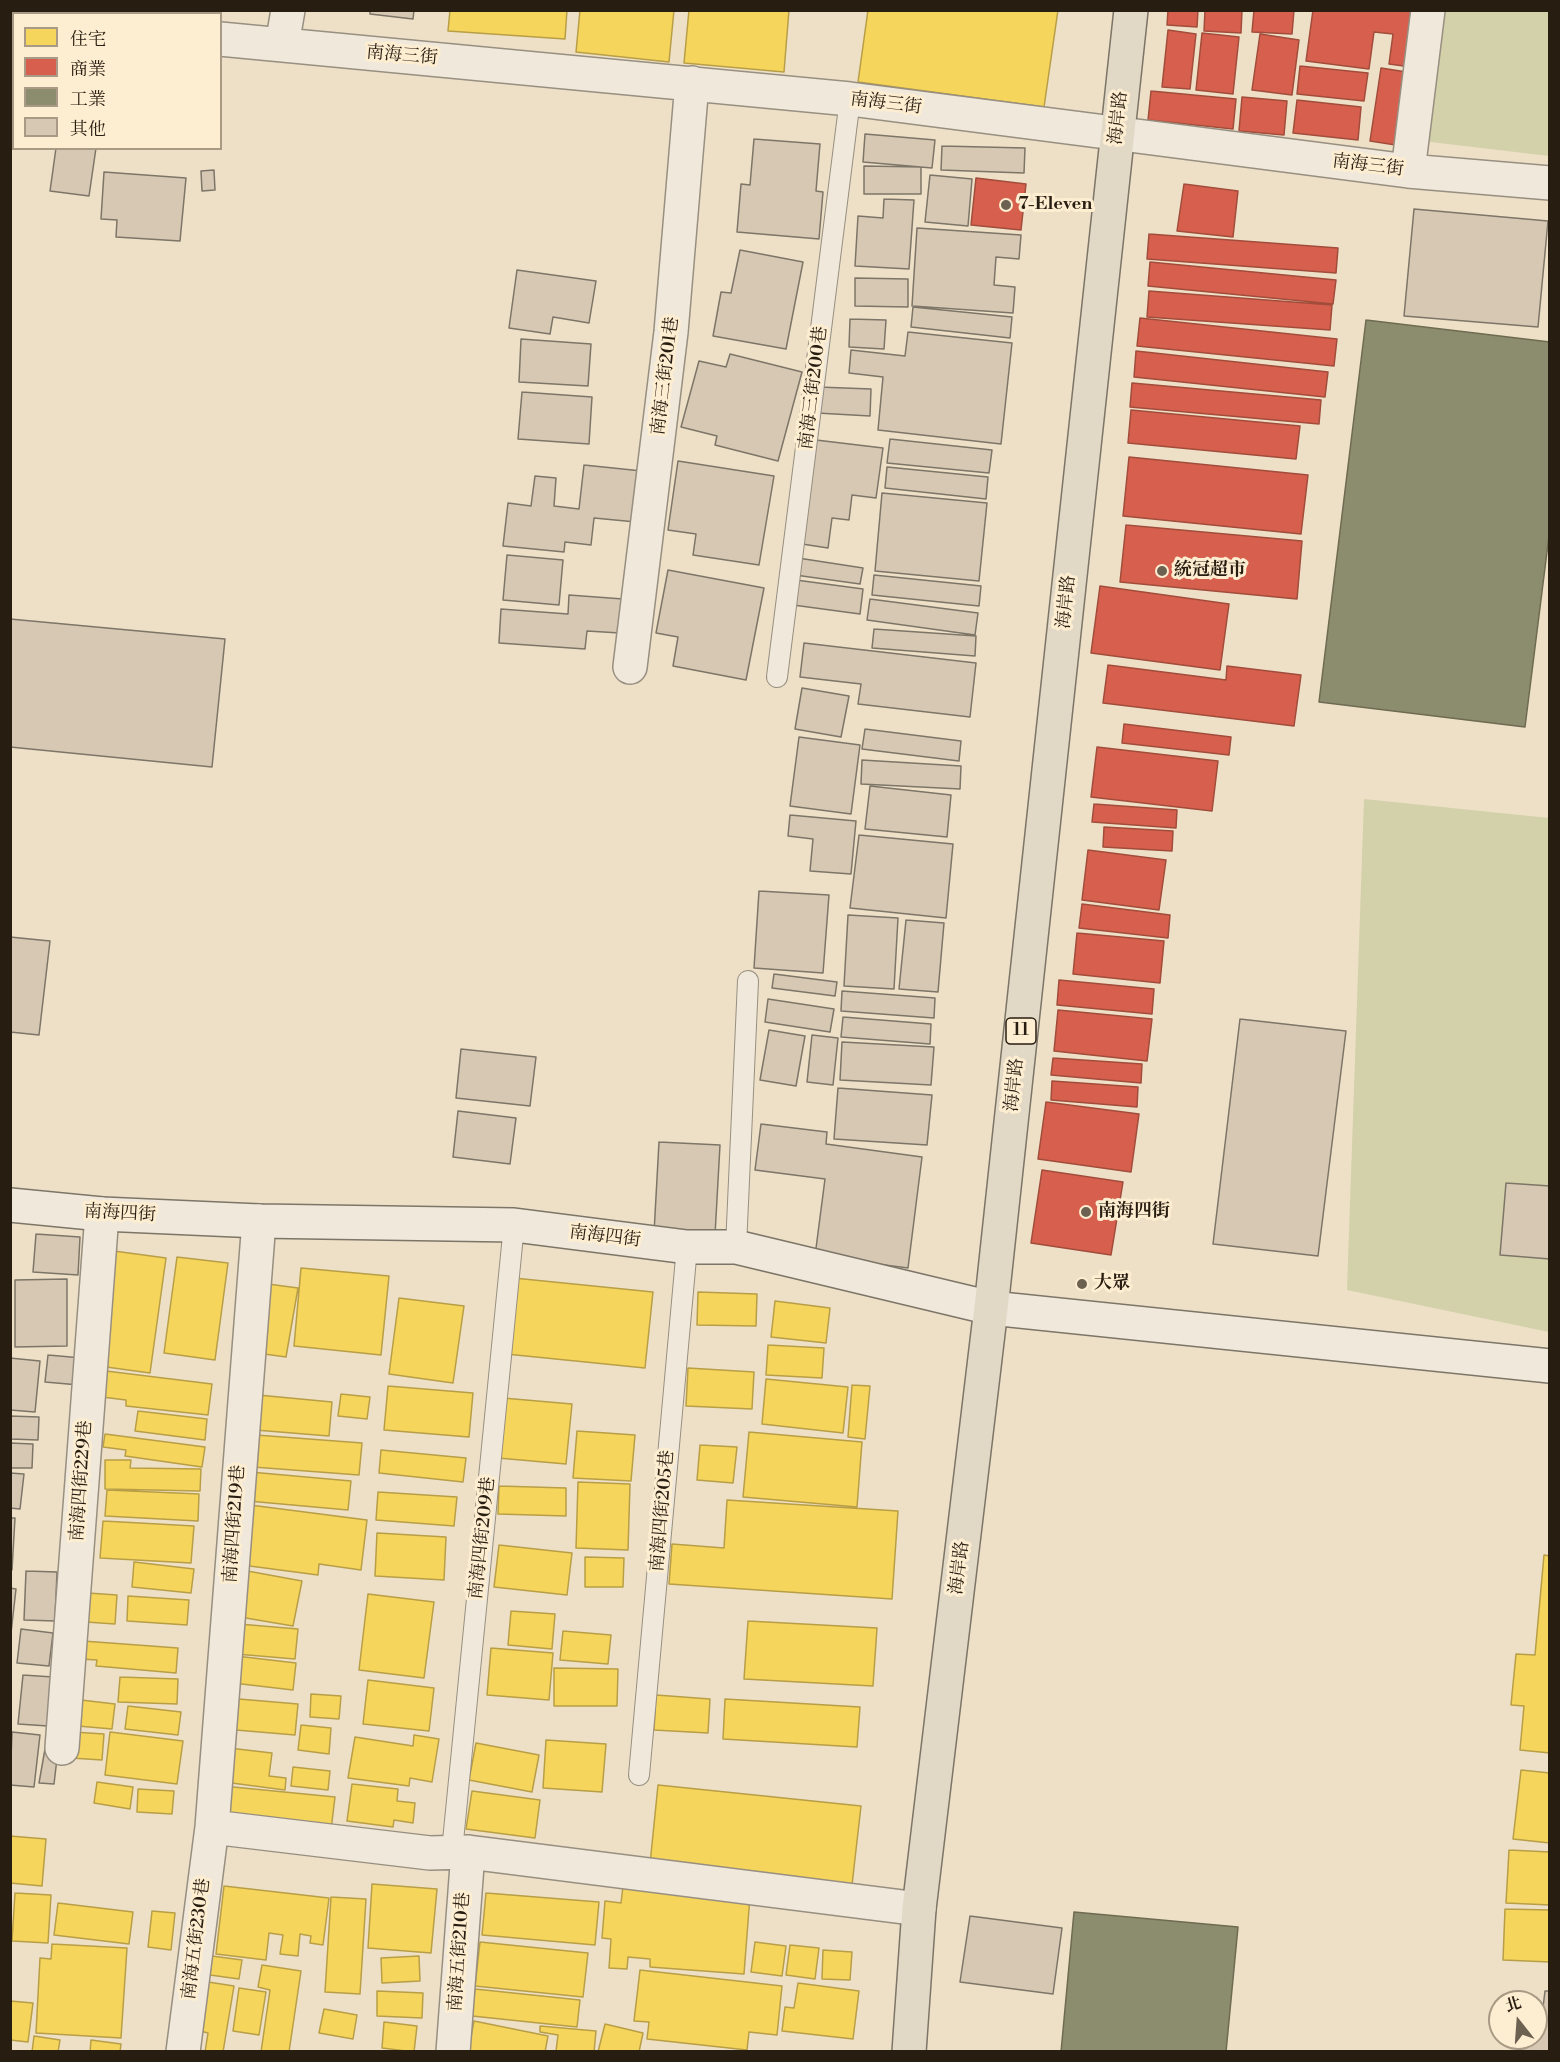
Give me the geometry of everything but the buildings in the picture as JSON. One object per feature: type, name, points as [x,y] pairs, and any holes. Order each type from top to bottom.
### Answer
[{"type":"main road","name":"海岸路","points":[[909,2052],[918,1909],[991,1308],[1131,10]]},
{"type":"street","points":[[282,45],[288,10]]},
{"type":"street","points":[[1408,171],[1428,10]]},
{"type":"street","name":"南海三街","points":[[222,39],[850,99],[1408,171],[1550,183]]},
{"type":"street","name":"南海三街201巷","points":[[630,667],[671,332],[692,83]]},
{"type":"street","name":"南海四街","points":[[10,1205],[102,1214],[259,1221],[513,1225],[687,1247],[736,1247],[991,1308],[1550,1366]]},
{"type":"street","name":"南海四街229巷","points":[[62,1748],[102,1214]]},
{"type":"street","name":"南海四街219巷","points":[[212,1827],[259,1221]]},
{"type":"street","points":[[212,1827],[430,1853],[460,1852],[918,1909]]},
{"type":"street","name":"南海五街230巷","points":[[183,2052],[212,1827]]},
{"type":"street","name":"南海五街210巷","points":[[453,2052],[460,1852]]},
{"type":"lane","name":"南海三街200巷","points":[[777,676],[850,99]]},
{"type":"lane","points":[[736,1247],[748,981]]},
{"type":"lane","name":"南海四街209巷","points":[[460,1852],[513,1225]]},
{"type":"lane","name":"南海四街205巷","points":[[639,1775],[687,1247]]},
{"type":"shaded area","points":[[1437,11],[1549,11],[1549,156],[1414,140]]},
{"type":"shaded area","points":[[1364,799],[1549,818],[1549,1332],[1347,1290]]},
{"type":"place","name":"7-Eleven","points":[[1006,205]]},
{"type":"place","name":"統冠超市","points":[[1162,571]]},
{"type":"place","name":"南海四街","points":[[1086,1212]]},
{"type":"place","name":"大眾","points":[[1082,1284]]}]
